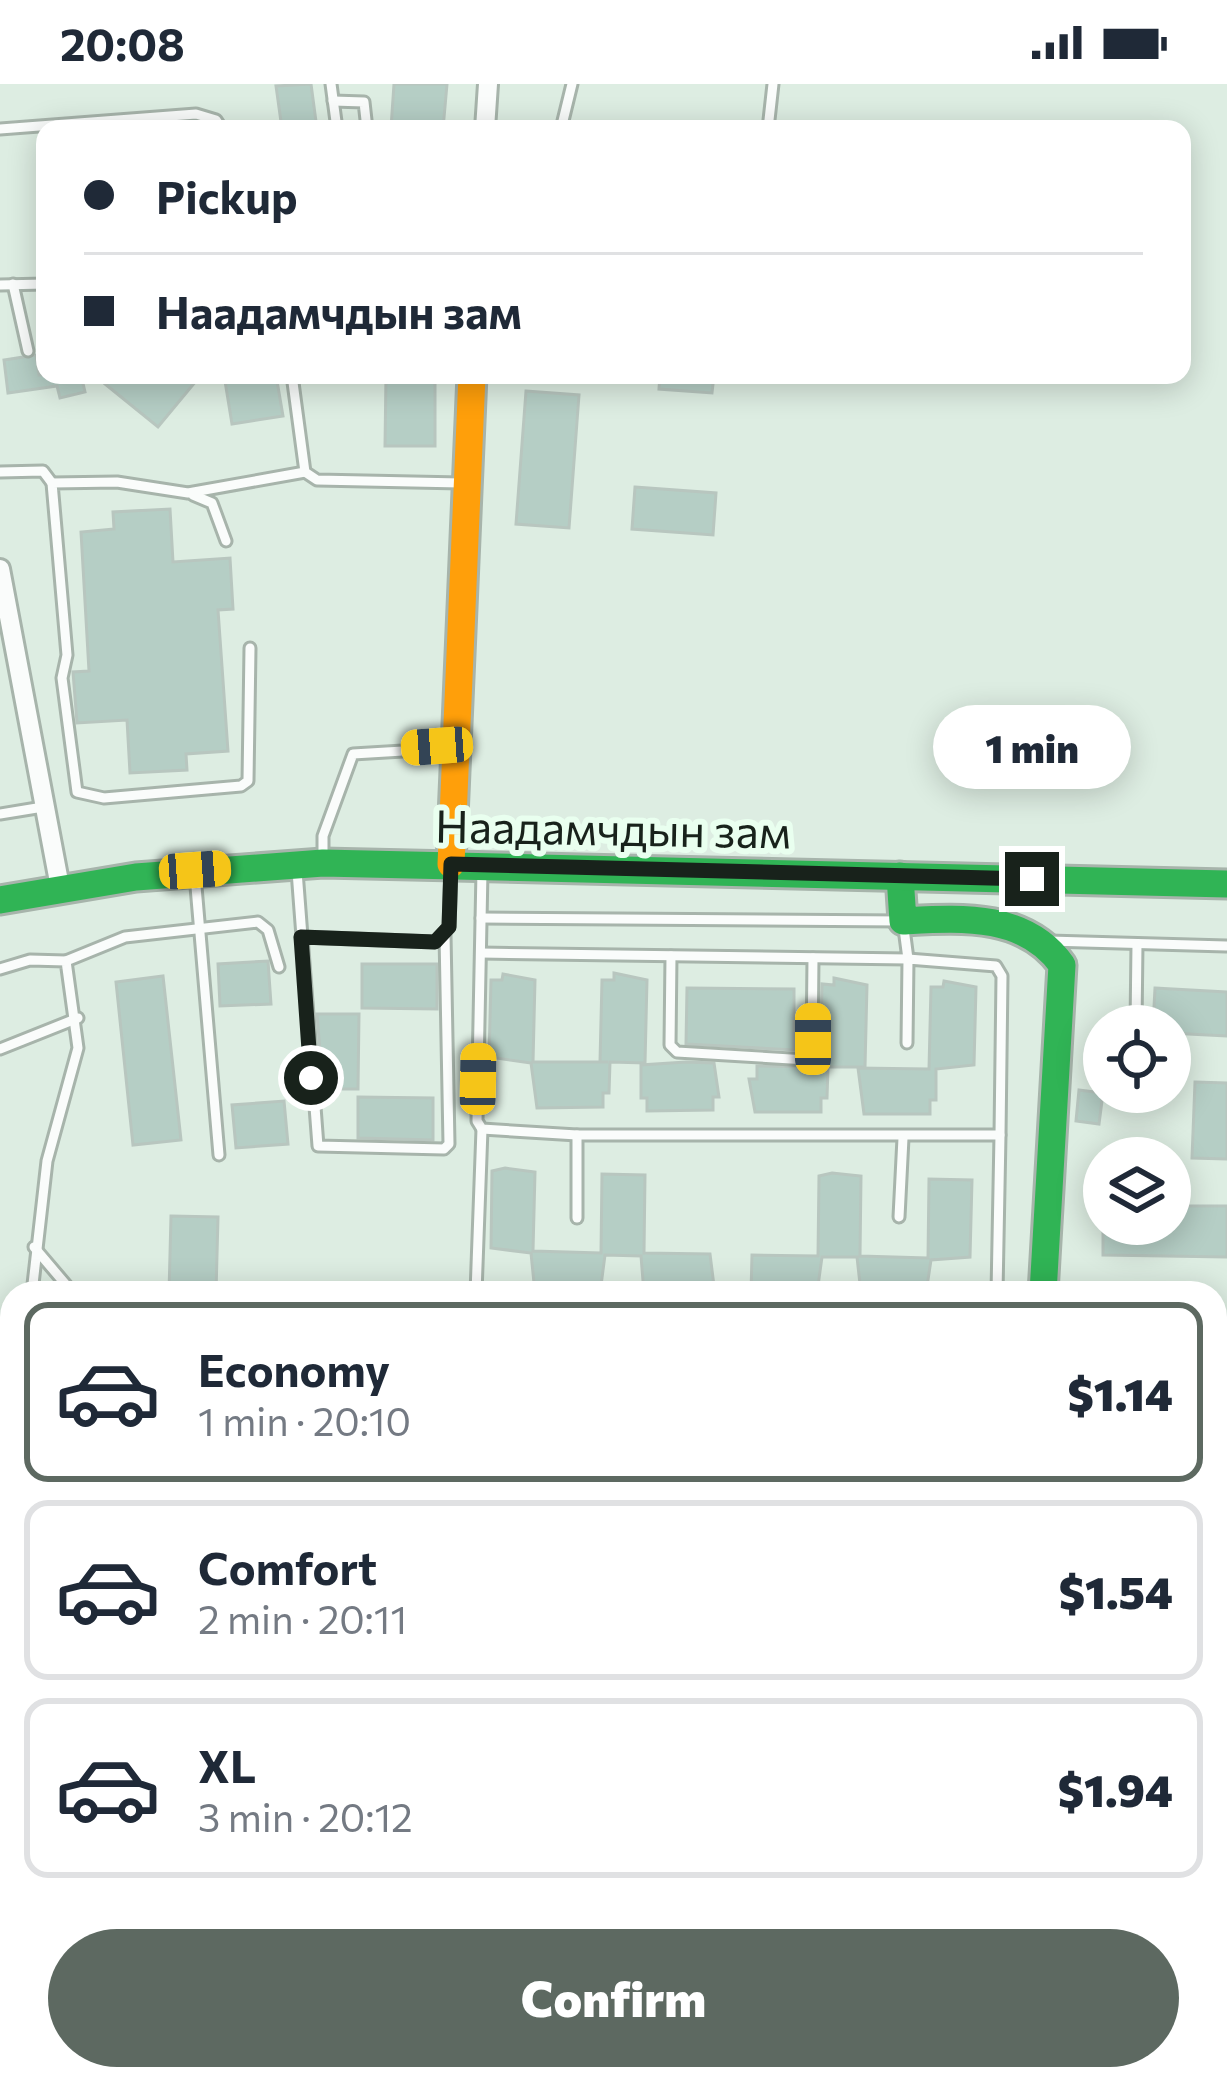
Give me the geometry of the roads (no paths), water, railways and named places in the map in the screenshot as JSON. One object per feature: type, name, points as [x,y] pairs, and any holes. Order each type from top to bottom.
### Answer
[{"type":"main road","points":[[451,864],[472,384]]},
{"type":"main road","name":"Наадамчдын зам","points":[[0,900],[60,887],[195,870],[310,864],[1227,884]]},
{"type":"main road","points":[[901,876],[903,921],[967,918],[1044,941],[1062,965],[1044,1281]]},
{"type":"street","points":[[486,120],[488,84]]},
{"type":"street","points":[[0,569],[60,887]]},
{"type":"lane","points":[[331,84],[336,120]]},
{"type":"lane","points":[[563,120],[572,84]]},
{"type":"lane","points":[[769,120],[773,84]]},
{"type":"lane","points":[[333,100],[364,102],[366,120]]},
{"type":"lane","points":[[164,120],[196,114],[216,120]]},
{"type":"lane","points":[[0,129],[36,128]]},
{"type":"lane","points":[[14,284],[28,351]]},
{"type":"lane","points":[[0,285],[36,284]]},
{"type":"lane","points":[[293,384],[305,472]]},
{"type":"lane","points":[[0,472],[43,471],[52,483],[67,655],[62,678],[77,792],[104,798],[241,786],[248,781],[250,648]]},
{"type":"lane","points":[[188,493],[305,472],[328,484],[466,483]]},
{"type":"lane","points":[[52,483],[117,482],[188,493],[212,503],[226,542]]},
{"type":"lane","points":[[451,864],[445,935],[451,1135],[444,1149],[318,1146],[301,937],[310,864],[352,754],[453,748]]},
{"type":"lane","points":[[0,814],[44,807]]},
{"type":"lane","points":[[476,1281],[482,865]]},
{"type":"lane","points":[[195,870],[219,1154]]},
{"type":"lane","points":[[482,918],[903,921],[908,1043]]},
{"type":"lane","points":[[0,969],[30,960],[67,961],[125,937],[199,925],[262,923],[279,967]]},
{"type":"lane","points":[[301,937],[435,942],[445,935]]},
{"type":"lane","points":[[1044,941],[1226,946]]},
{"type":"lane","points":[[1136,1005],[1137,944]]},
{"type":"lane","points":[[481,953],[908,959],[996,966],[1002,976],[997,1281]]},
{"type":"lane","points":[[671,956],[670,1045],[677,1052],[807,1060],[812,1054],[813,958]]},
{"type":"lane","points":[[33,1281],[47,1161],[73,1076],[78,1018],[67,961]]},
{"type":"lane","points":[[0,1049],[78,1018]]},
{"type":"lane","points":[[482,1129],[577,1135],[1000,1135]]},
{"type":"lane","points":[[577,1135],[577,1218]]},
{"type":"lane","points":[[899,1217],[904,1138]]},
{"type":"lane","points":[[34,1246],[63,1281]]}]
